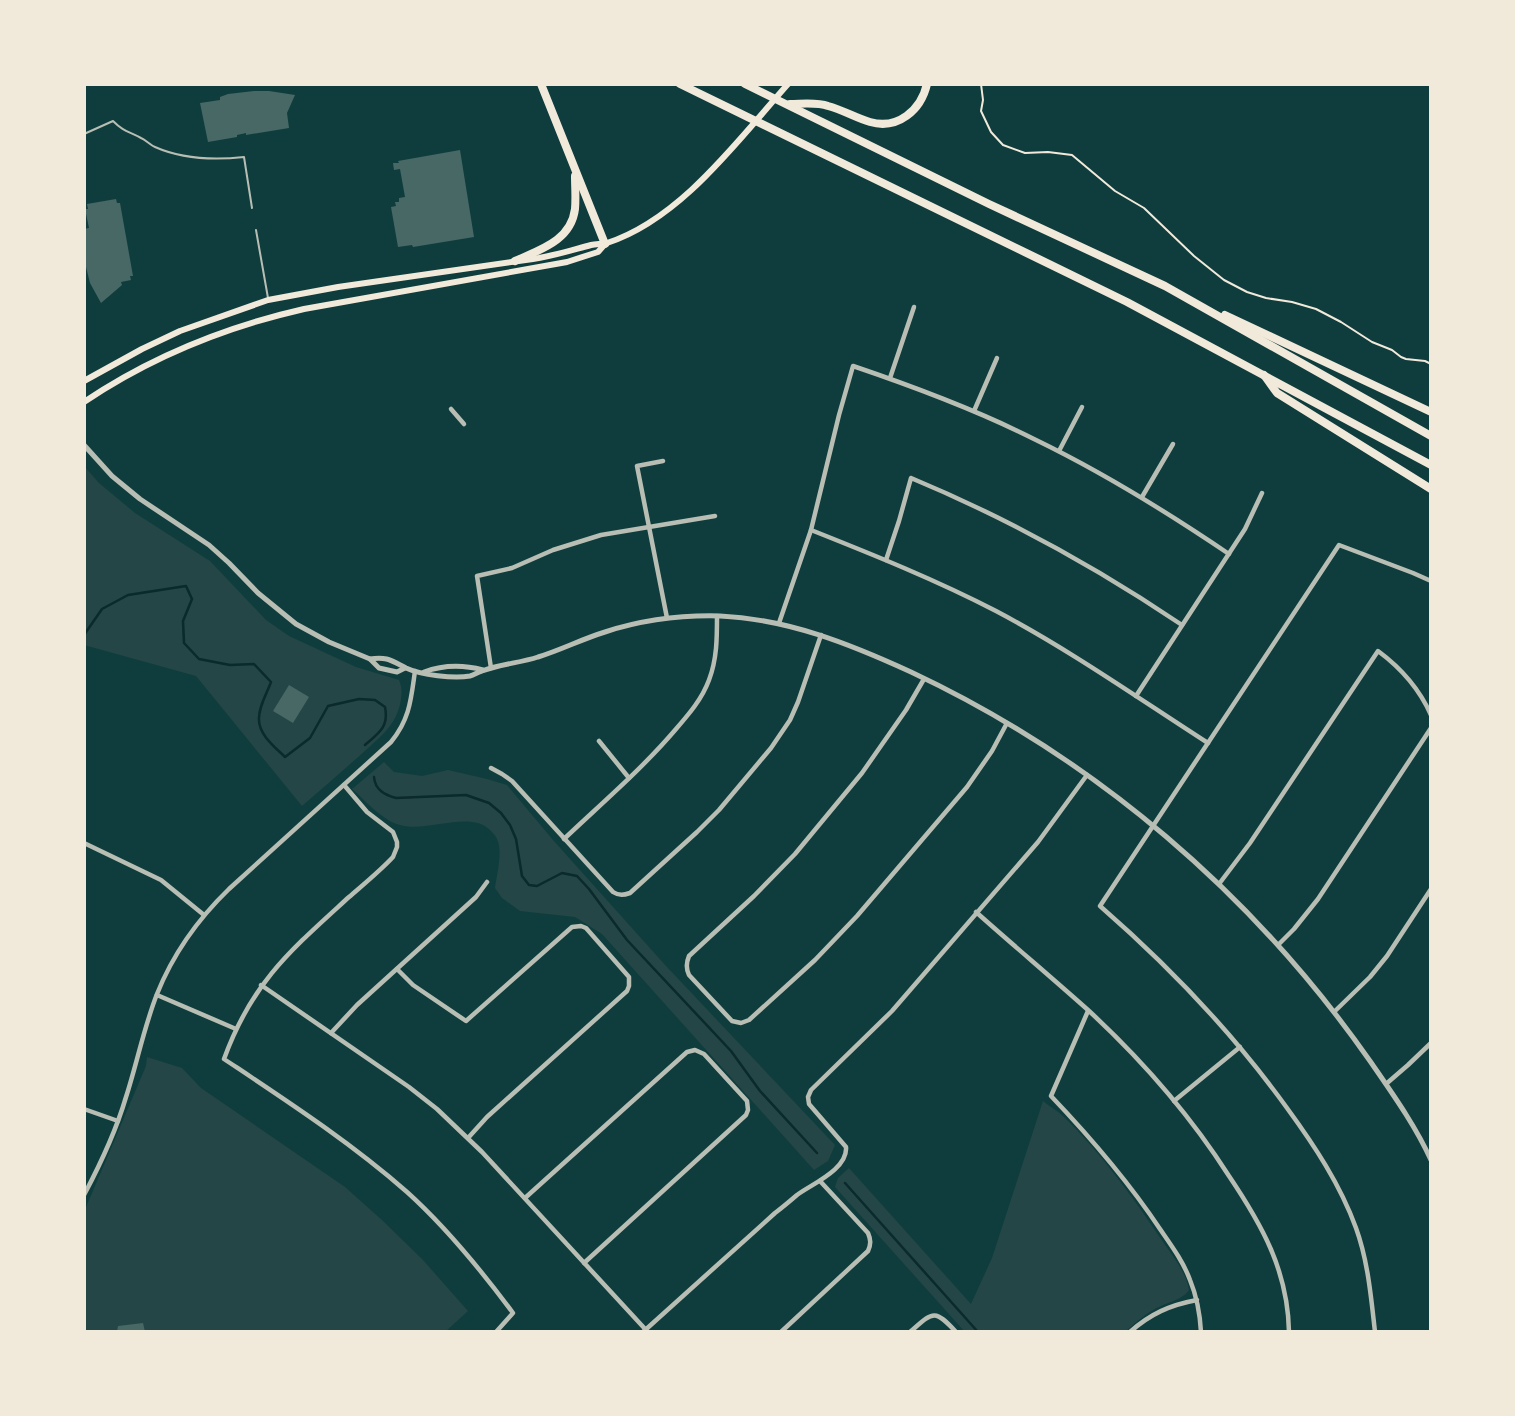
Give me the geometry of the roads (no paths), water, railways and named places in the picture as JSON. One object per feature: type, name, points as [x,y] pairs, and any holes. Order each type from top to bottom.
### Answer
[{"type":"highway","points":[[541,84],[605,244]]},
{"type":"highway","points":[[680,84],[1127,302],[1431,465]]},
{"type":"highway","points":[[745,84],[989,204],[1431,412]]},
{"type":"highway","points":[[786,104],[826,105],[870,122],[886,124],[911,114],[921,101],[927,84]]},
{"type":"highway","points":[[515,261],[558,241],[570,226],[575,210],[575,173]]},
{"type":"highway","points":[[1165,286],[1431,436]]},
{"type":"highway","points":[[1262,373],[1277,393],[1431,489]]},
{"type":"main road","points":[[84,381],[180,331],[268,300],[558,255],[594,244],[605,244],[662,214],[704,179],[789,84]]},
{"type":"main road","points":[[84,402],[165,355],[249,323],[304,309],[567,262],[598,252],[605,244]]},
{"type":"street","points":[[890,378],[914,307]]},
{"type":"street","points":[[974,411],[997,358]]},
{"type":"street","points":[[779,623],[811,530],[853,366],[974,411],[1059,451],[1142,497],[1228,554]]},
{"type":"street","points":[[1059,451],[1082,407]]},
{"type":"street","points":[[451,409],[464,424]]},
{"type":"street","points":[[1142,497],[1173,444]]},
{"type":"street","points":[[84,445],[118,481],[209,545],[281,612],[305,629],[370,659],[379,668],[397,672],[405,668]]},
{"type":"street","points":[[663,461],[637,466],[667,618]]},
{"type":"street","points":[[886,560],[911,478],[987,511],[1052,544],[1115,580],[1182,625]]},
{"type":"street","points":[[1136,696],[1245,529],[1262,493]]},
{"type":"street","points":[[491,668],[477,576],[513,568],[601,535],[715,516]]},
{"type":"street","points":[[811,530],[956,591],[1025,627],[1208,743]]},
{"type":"street","points":[[1374,1332],[1368,1276],[1356,1229],[1334,1180],[1272,1087],[1240,1047],[1170,970],[1100,906],[1339,545],[1431,581]]},
{"type":"street","points":[[370,659],[389,659],[405,668],[433,676],[470,676],[483,670],[525,661],[629,625],[667,618],[717,616],[779,623],[821,635],[924,679],[1007,723],[1087,775],[1154,826],[1219,884],[1278,945],[1334,1012],[1406,1114],[1430,1155]]},
{"type":"street","points":[[564,839],[664,743],[694,708],[713,671],[717,616]]},
{"type":"street","points":[[491,768],[512,781],[613,892],[622,895],[630,893],[719,810],[771,748],[790,720],[798,702],[821,635]]},
{"type":"street","points":[[1219,884],[1250,843],[1378,651],[1410,680],[1431,715]]},
{"type":"street","points":[[84,1195],[118,1121],[157,995],[189,934],[229,889],[391,742],[403,725],[410,706],[415,671]]},
{"type":"street","points":[[924,679],[862,773],[795,854],[689,956],[686,965],[689,975],[732,1021],[741,1023],[748,1020],[835,940],[967,787],[992,751],[1007,723]]},
{"type":"street","points":[[1278,945],[1318,899],[1431,728]]},
{"type":"street","points":[[599,741],[629,778]]},
{"type":"street","points":[[261,985],[410,1087],[437,1109],[525,1198],[644,1331],[775,1213],[841,1163],[846,1156],[846,1147],[809,1104],[811,1090],[892,1011],[1038,842],[1087,775]]},
{"type":"street","points":[[344,785],[367,812],[393,832],[397,842],[393,857],[291,950],[261,985],[236,1029],[224,1059],[332,1132],[427,1211],[471,1259],[513,1313],[496,1332]]},
{"type":"street","points":[[84,843],[156,877],[204,915]]},
{"type":"street","points":[[331,1033],[357,1005],[476,897],[487,882]]},
{"type":"street","points":[[1334,1012],[1378,967],[1431,889]]},
{"type":"street","points":[[976,912],[1088,1011],[1149,1072],[1216,1156],[1262,1227],[1278,1265],[1289,1332]]},
{"type":"street","points":[[397,969],[413,985],[466,1021],[572,927],[586,928],[629,976],[627,990],[487,1117],[468,1138]]},
{"type":"street","points":[[157,995],[236,1029]]},
{"type":"street","points":[[1088,1011],[1051,1096],[1100,1149],[1179,1257],[1197,1300],[1201,1332]]},
{"type":"street","points":[[1385,1084],[1431,1043]]},
{"type":"street","points":[[1174,1101],[1240,1047]]},
{"type":"street","points":[[525,1198],[687,1052],[695,1050],[704,1054],[747,1101],[747,1115],[584,1263]]},
{"type":"street","points":[[84,1108],[118,1121]]},
{"type":"street","points":[[780,1332],[871,1246],[868,1233],[820,1181]]},
{"type":"street","points":[[1130,1332],[1158,1311],[1197,1300]]},
{"type":"street","points":[[910,1332],[927,1317],[936,1315],[944,1318],[956,1332]]},
{"type":"lane","points":[[84,134],[113,121],[132,135],[177,155],[223,159],[244,157],[252,208]]},
{"type":"lane","points":[[256,230],[268,300]]},
{"type":"waterway","points":[[84,635],[102,609],[128,595],[186,586],[192,599],[183,621],[184,643],[199,659],[230,665],[254,664],[271,682],[260,711],[260,726],[269,741],[285,757],[310,738],[328,706],[359,699],[375,700],[385,707],[386,714],[379,733],[365,745]]},
{"type":"waterway","points":[[374,777],[381,791],[396,798],[466,795],[489,803],[510,825],[516,839],[522,876],[529,885],[537,886],[562,873],[577,876],[627,940],[731,1051],[760,1091],[817,1153]]},
{"type":"waterway","points":[[845,1183],[978,1332]]}]
